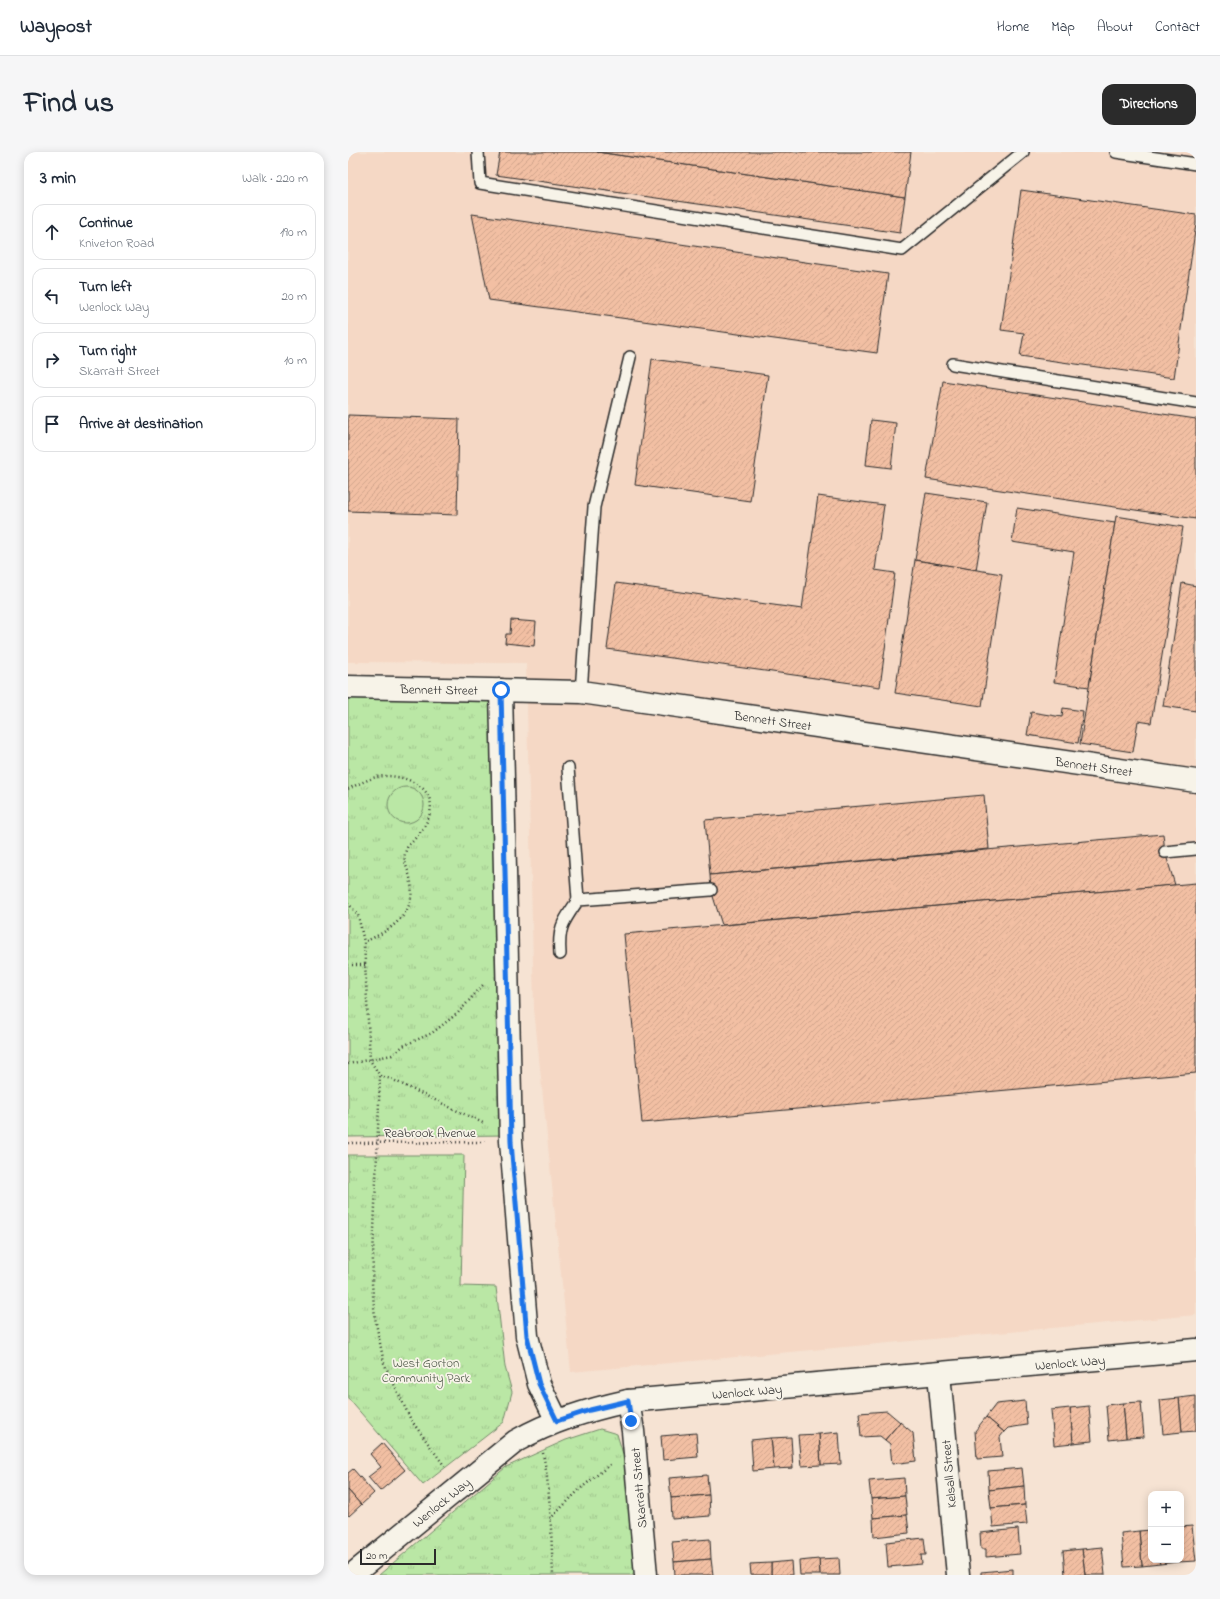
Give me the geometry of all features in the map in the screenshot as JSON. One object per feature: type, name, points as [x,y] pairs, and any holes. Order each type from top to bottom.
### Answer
[{"type":"street","name":"Bennett Street","points":[[348,687],[581,692],[1196,780]]},
{"type":"street","points":[[501,690],[511,1142],[527,1336],[539,1384],[557,1421]]},
{"type":"street","name":"Wenlock Way","points":[[352,1575],[516,1441],[557,1421],[590,1410],[628,1401],[1196,1350]]},
{"type":"street","name":"Kelsall Street","points":[[939,1374],[958,1575]]},
{"type":"street","name":"Skarratt Street","points":[[628,1401],[633,1432],[646,1575]]},
{"type":"lane","points":[[478,152],[480,183],[902,250],[1023,152]]},
{"type":"lane","points":[[1116,152],[1196,164]]},
{"type":"lane","points":[[581,692],[594,507],[630,357]]},
{"type":"lane","points":[[953,364],[1196,403]]},
{"type":"lane","points":[[560,954],[559,936],[563,921],[578,900],[568,768]]},
{"type":"lane","points":[[1165,852],[1196,849]]},
{"type":"lane","points":[[578,900],[712,890]]},
{"type":"path","points":[[348,789],[374,778],[398,777],[420,784],[429,796],[431,811],[427,824],[407,847],[404,862],[409,875],[412,894],[408,910],[393,925],[378,936],[364,942]]},
{"type":"path","points":[[348,903],[358,914],[364,942],[370,1060],[380,1076],[372,1283],[375,1318],[384,1362],[411,1420],[460,1486]]},
{"type":"path","points":[[348,965],[365,965]]},
{"type":"path","points":[[348,1064],[392,1055],[403,1046],[432,1033],[458,1013],[483,985],[488,985]]},
{"type":"path","points":[[380,1076],[391,1079],[485,1124]]},
{"type":"path","name":"Reabrook Avenue","points":[[348,1143],[511,1142]]},
{"type":"path","points":[[542,1449],[546,1468],[553,1575]]},
{"type":"path","points":[[550,1519],[580,1489],[613,1463]]},
{"type":"shaded area","points":[[348,152],[1196,152],[1196,1315],[571,1372],[534,1009],[526,663],[348,662]]},
{"type":"green space","points":[[348,691],[492,694],[505,1135],[348,1137]]},
{"type":"green space","points":[[410,787],[419,792],[423,798],[423,812],[419,818],[410,823],[402,823],[393,818],[389,812],[388,801],[393,792],[399,788]]},
{"type":"green space","name":"West Gorton Community Park","points":[[348,1155],[464,1155],[461,1286],[496,1287],[505,1367],[512,1392],[504,1422],[423,1485],[348,1398]]},
{"type":"green space","points":[[600,1429],[617,1434],[626,1464],[636,1575],[379,1575],[506,1467],[566,1440]]},
{"type":"building","points":[[500,152],[597,152],[905,197],[900,233],[496,175]]},
{"type":"building","points":[[597,152],[911,152],[905,197]]},
{"type":"building","points":[[1021,190],[1196,215],[1196,224],[1174,378],[1020,356],[1024,333],[1001,330]]},
{"type":"building","points":[[472,214],[888,274],[877,353],[489,300]]},
{"type":"building","points":[[652,359],[768,375],[750,501],[635,485]]},
{"type":"building","points":[[943,381],[1196,419],[1196,519],[926,479]]},
{"type":"building","points":[[348,415],[459,419],[457,515],[348,511]]},
{"type":"building","points":[[871,420],[896,423],[891,468],[866,465]]},
{"type":"building","points":[[926,493],[987,502],[976,570],[915,560]]},
{"type":"building","points":[[818,496],[884,505],[875,570],[895,573],[880,687],[607,649],[616,583],[802,609]]},
{"type":"building","points":[[1017,508],[1115,523],[1089,687],[1054,682],[1074,552],[1012,542]]},
{"type":"building","points":[[1116,516],[1183,527],[1151,723],[1138,721],[1133,752],[1080,744]]},
{"type":"building","points":[[915,560],[1002,574],[982,706],[895,693]]},
{"type":"building","points":[[1182,583],[1196,586],[1196,711],[1163,706]]},
{"type":"building","points":[[511,620],[536,622],[534,646],[505,643],[506,634],[510,634]]},
{"type":"building","points":[[1063,708],[1083,711],[1078,743],[1027,735],[1031,712],[1062,717]]},
{"type":"building","points":[[984,795],[989,849],[710,875],[705,820]]},
{"type":"building","points":[[1163,834],[1165,852],[1175,885],[722,925],[711,890],[710,875]]},
{"type":"building","points":[[1196,883],[1196,1073],[642,1123],[624,934]]},
{"type":"building","points":[[1196,1396],[1196,1431],[1182,1432],[1179,1398]]},
{"type":"building","points":[[1179,1398],[1182,1432],[1163,1434],[1160,1400]]},
{"type":"building","points":[[1025,1401],[1027,1425],[1008,1428],[1004,1432],[986,1417],[996,1404]]},
{"type":"building","points":[[1141,1402],[1144,1437],[1126,1438],[1123,1403]]},
{"type":"building","points":[[1123,1403],[1126,1438],[1109,1440],[1106,1405]]},
{"type":"building","points":[[1089,1406],[1092,1441],[1073,1443],[1070,1408]]},
{"type":"building","points":[[1070,1408],[1073,1443],[1054,1445],[1051,1410]]},
{"type":"building","points":[[887,1411],[900,1422],[885,1440],[880,1436],[861,1437],[859,1413]]},
{"type":"building","points":[[986,1417],[1004,1432],[1000,1437],[1002,1457],[977,1459],[975,1431]]},
{"type":"building","points":[[900,1422],[913,1433],[916,1461],[892,1464],[890,1444],[885,1440]]},
{"type":"building","points":[[839,1432],[841,1464],[821,1465],[819,1434]]},
{"type":"building","points":[[696,1433],[698,1457],[663,1460],[661,1436]]},
{"type":"building","points":[[819,1434],[821,1465],[801,1466],[798,1435]]},
{"type":"building","points":[[791,1437],[793,1468],[774,1469],[771,1438]]},
{"type":"building","points":[[771,1438],[774,1469],[753,1471],[751,1440]]},
{"type":"building","points":[[382,1443],[405,1470],[380,1491],[368,1477],[381,1467],[370,1454]]},
{"type":"building","points":[[1022,1468],[1024,1486],[989,1490],[988,1471]]},
{"type":"building","points":[[353,1469],[374,1493],[361,1505],[348,1490],[348,1473]]},
{"type":"building","points":[[707,1475],[709,1495],[671,1498],[669,1478]]},
{"type":"building","points":[[904,1478],[905,1496],[871,1499],[869,1481]]},
{"type":"building","points":[[1024,1486],[1025,1505],[991,1508],[989,1490]]},
{"type":"building","points":[[348,1490],[361,1505],[349,1516],[348,1515]]},
{"type":"building","points":[[709,1495],[710,1516],[672,1519],[671,1498]]},
{"type":"building","points":[[905,1496],[907,1515],[873,1518],[871,1499]]},
{"type":"building","points":[[1025,1505],[1027,1524],[993,1527],[991,1508]]},
{"type":"building","points":[[907,1515],[909,1533],[874,1537],[873,1518]]},
{"type":"building","points":[[1192,1526],[1196,1561],[1184,1562],[1184,1527]]},
{"type":"building","points":[[1018,1529],[1020,1554],[986,1557],[986,1549],[981,1549],[980,1533]]},
{"type":"building","points":[[1148,1530],[1148,1563],[1160,1564],[1142,1566],[1139,1531]]},
{"type":"building","points":[[1139,1531],[1142,1566],[1124,1567],[1121,1533]]},
{"type":"building","points":[[924,1538],[926,1555],[921,1555],[922,1564],[888,1567],[886,1542]]},
{"type":"building","points":[[710,1539],[711,1559],[674,1562],[672,1542]]},
{"type":"building","points":[[1102,1547],[1105,1575],[1085,1575],[1082,1549]]},
{"type":"building","points":[[1082,1549],[1085,1575],[1065,1575],[1063,1551]]},
{"type":"building","points":[[839,1558],[840,1575],[820,1575],[819,1559]]},
{"type":"building","points":[[711,1559],[713,1575],[675,1575],[674,1562]]},
{"type":"building","points":[[819,1559],[820,1575],[800,1575],[799,1561]]},
{"type":"building","points":[[791,1561],[792,1575],[771,1575],[771,1563]]},
{"type":"building","points":[[771,1563],[771,1575],[751,1575],[750,1564]]},
{"type":"building","points":[[1013,1569],[1013,1575],[981,1575],[981,1572]]},
{"type":"route","points":[[501,690],[511,1142],[527,1336],[539,1384],[557,1421],[590,1410],[628,1401],[631,1421]]}]
